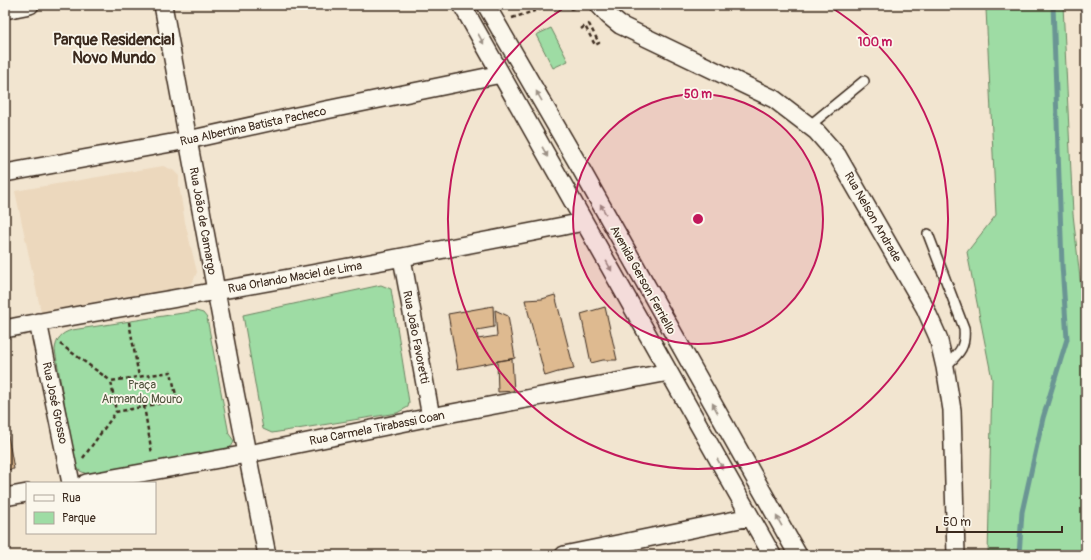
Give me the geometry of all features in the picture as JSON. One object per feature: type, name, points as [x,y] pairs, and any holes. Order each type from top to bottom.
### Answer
[{"type":"street","points":[[5,10],[30,5]]},
{"type":"street","name":"Rua João de Camargo","points":[[164,5],[216,292],[267,555]]},
{"type":"street","name":"Avenida Gerson Ferriello","points":[[462,5],[772,555]]},
{"type":"street","name":"Avenida Gerson Ferriello","points":[[486,5],[588,182],[798,555]]},
{"type":"street","name":"Rua Nelson Andrade","points":[[603,9],[620,24],[774,99],[816,131],[837,155],[921,301],[938,337],[945,367],[952,410],[956,555]]},
{"type":"street","name":"Rua Albertina Batista Pacheco","points":[[5,173],[188,140],[501,74]]},
{"type":"street","name":"Rua Orlando Maciel de Lima","points":[[5,329],[39,326],[127,306],[216,292],[402,258],[584,222]]},
{"type":"street","name":"Rua João Favoretti","points":[[402,258],[431,417]]},
{"type":"street","name":"Rua José Grosso","points":[[39,326],[71,480]]},
{"type":"street","name":"Rua Carmela Tirabassi Coan","points":[[91,482],[247,454],[431,417],[669,372]]},
{"type":"street","points":[[5,497],[26,493]]},
{"type":"street","points":[[564,555],[750,517]]},
{"type":"lane","points":[[809,126],[864,80]]},
{"type":"lane","points":[[928,234],[964,328],[965,339],[960,352],[945,367]]},
{"type":"path","points":[[497,23],[554,5]]},
{"type":"path","points":[[565,5],[570,9],[584,5]]},
{"type":"path","points":[[581,29],[585,26],[595,45],[599,43],[589,24],[603,9]]},
{"type":"path","points":[[127,306],[139,377]]},
{"type":"path","points":[[39,326],[111,381],[116,412],[71,480]]},
{"type":"path","points":[[111,381],[171,372],[177,400],[116,412]]},
{"type":"path","points":[[144,406],[155,470]]},
{"type":"shaded area","points":[[163,166],[173,170],[179,176],[185,222],[197,272],[193,282],[184,288],[126,296],[41,312],[15,191]]},
{"type":"green space","points":[[984,5],[1063,5],[1073,214],[1082,297],[1086,302],[1086,555],[988,555],[992,379],[967,252],[996,215],[986,9]]},
{"type":"green space","points":[[551,28],[568,61],[553,68],[536,35]]},
{"type":"green space","points":[[381,285],[391,289],[409,402],[408,407],[397,413],[272,433],[263,429],[243,315]]},
{"type":"green space","name":"Praça Armando Mouro","points":[[196,311],[203,313],[207,318],[229,434],[234,441],[231,447],[222,451],[87,474],[80,471],[75,465],[55,350],[60,337],[72,330]]},
{"type":"building","points":[[555,295],[574,369],[545,376],[525,300],[542,299]]},
{"type":"building","points":[[493,306],[494,327],[477,330],[478,339],[497,336],[495,310],[508,316],[515,358],[458,369],[448,314]]},
{"type":"building","points":[[605,307],[617,360],[603,360],[591,363],[581,314]]},
{"type":"building","points":[[512,359],[514,391],[498,392],[497,361]]},
{"type":"building","points":[[7,430],[14,469],[5,470],[5,431]]},
{"type":"waterway","points":[[1019,555],[1022,512],[1043,418],[1067,339],[1062,265],[1053,5]]},
{"type":"district","name":"Parque Residencial Novo Mundo","points":[[114,48]]}]
